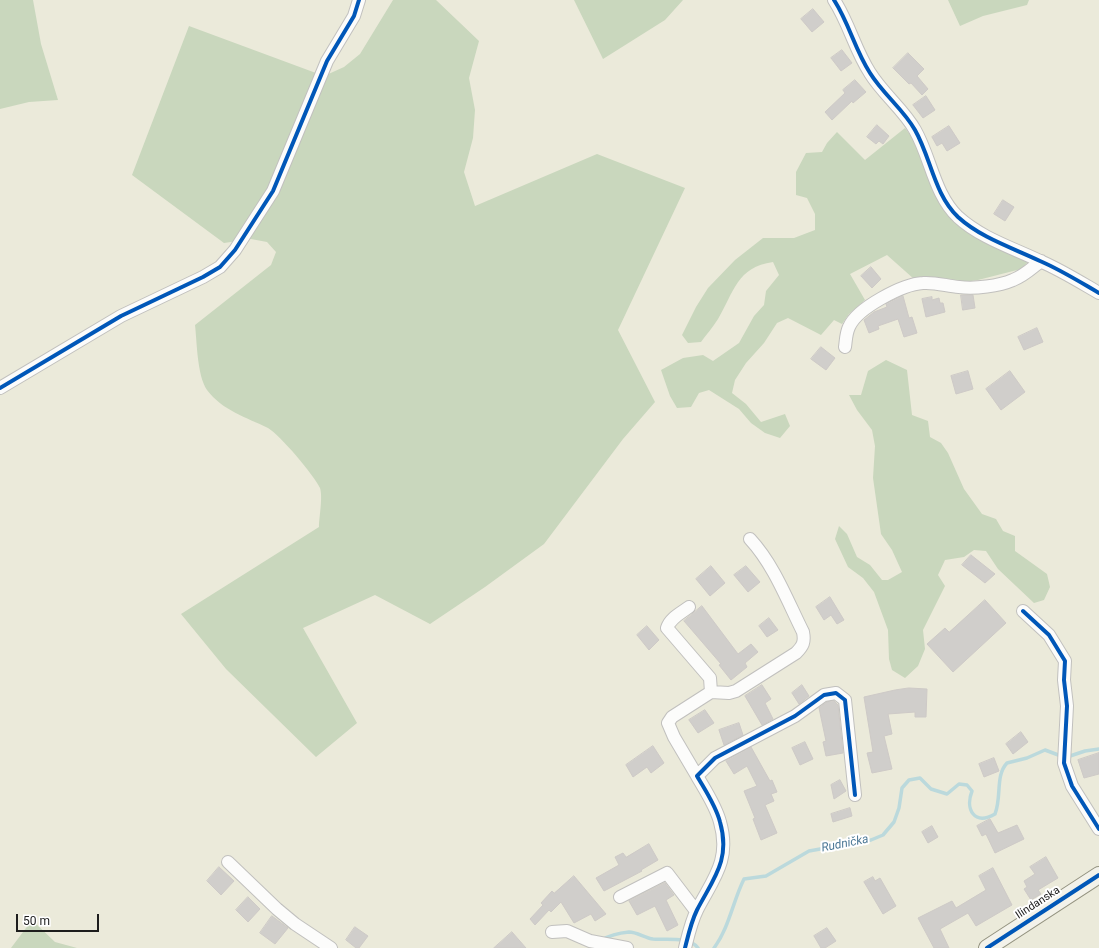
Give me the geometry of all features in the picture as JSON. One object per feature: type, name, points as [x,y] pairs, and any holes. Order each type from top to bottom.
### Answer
[{"type":"street","points":[[0,388],[121,316],[203,277],[220,267],[235,250],[273,192],[327,60],[354,16],[359,0]]},
{"type":"street","points":[[834,0],[842,12],[854,42],[869,71],[915,129],[940,192],[948,205],[972,229],[1040,261],[1099,293]]},
{"type":"street","points":[[845,347],[849,326],[856,317],[870,305],[885,296],[916,284],[924,283],[970,287],[1013,281],[1024,275],[1040,261]]},
{"type":"street","points":[[686,944],[696,911],[720,868],[724,841],[718,816],[674,737],[668,723],[672,717],[711,692],[729,693],[736,691],[796,653],[802,646],[804,640],[803,632],[771,566],[750,539]]},
{"type":"street","points":[[689,607],[668,622],[667,628],[710,678],[711,692]]},
{"type":"street","points":[[1023,611],[1049,635],[1065,661],[1064,680],[1067,706],[1064,763],[1072,786],[1099,829]]},
{"type":"street","points":[[697,776],[715,758],[795,716],[824,695],[832,693],[840,695],[845,700],[855,795]]},
{"type":"street","points":[[228,862],[277,909],[295,924],[331,948]]},
{"type":"street","points":[[620,897],[667,873],[696,911]]},
{"type":"street","name":"Ilindanska","points":[[987,948],[1099,875]]},
{"type":"street","points":[[552,932],[566,931],[590,941],[628,948]]},
{"type":"shaded area","points":[[0,0],[1099,0],[1099,948],[0,948]]},
{"type":"green space","points":[[0,0],[33,0],[41,44],[58,100],[29,102],[0,109]]},
{"type":"green space","points":[[393,0],[436,0],[479,41],[469,78],[475,110],[473,138],[464,172],[475,206],[597,154],[685,188],[618,330],[655,402],[623,439],[544,544],[485,587],[430,624],[375,595],[303,628],[357,723],[316,757],[226,669],[181,614],[319,527],[321,492],[317,482],[311,474],[288,447],[268,428],[243,417],[213,397],[204,384],[199,367],[195,325],[271,265],[276,252],[267,242],[251,239],[224,243],[132,175],[189,26],[324,76],[344,67],[360,54]]},
{"type":"green space","points":[[574,0],[683,0],[665,20],[603,59]]},
{"type":"green space","points":[[948,0],[1029,0],[1027,5],[983,16],[960,26]]},
{"type":"green space","points":[[905,128],[912,137],[937,195],[955,222],[979,237],[1026,257],[1027,263],[1021,269],[964,282],[914,279],[887,255],[850,274],[865,300],[849,314],[842,324],[834,320],[821,335],[788,318],[777,323],[764,343],[746,363],[735,380],[732,393],[746,404],[761,422],[785,414],[790,426],[780,438],[765,433],[751,423],[739,409],[709,390],[699,393],[691,407],[677,408],[670,396],[661,370],[683,358],[703,355],[713,361],[739,343],[754,316],[764,305],[766,291],[779,275],[773,262],[751,269],[738,282],[718,319],[701,342],[688,343],[682,335],[696,307],[708,288],[735,260],[763,238],[794,238],[815,230],[815,214],[807,198],[796,195],[796,172],[806,153],[822,152],[827,143],[837,132],[865,160]]},
{"type":"green space","points":[[886,360],[907,370],[912,415],[928,421],[930,437],[941,443],[948,453],[964,489],[982,514],[996,519],[1003,531],[1015,536],[1015,551],[1047,574],[1050,587],[1044,600],[1034,603],[998,569],[986,551],[974,550],[964,557],[945,560],[938,575],[945,586],[923,630],[925,649],[918,666],[905,678],[892,670],[889,659],[888,630],[874,592],[863,578],[848,567],[835,539],[839,526],[847,534],[857,557],[870,565],[882,580],[888,580],[902,572],[892,550],[881,534],[873,478],[875,446],[872,430],[857,410],[849,395],[861,395],[868,371]]},
{"type":"green space","points":[[32,920],[55,942],[77,948],[11,948]]},
{"type":"building","points":[[813,9],[824,22],[812,32],[801,19]]},
{"type":"building","points":[[842,50],[852,63],[841,71],[831,58]]},
{"type":"building","points":[[908,53],[924,69],[917,76],[928,89],[922,95],[911,83],[909,84],[893,68]]},
{"type":"building","points":[[855,80],[866,92],[853,103],[852,101],[832,120],[825,112],[845,93],[843,90]]},
{"type":"building","points":[[926,96],[935,110],[923,118],[913,105]]},
{"type":"building","points":[[877,125],[889,136],[883,144],[879,141],[876,144],[867,137]]},
{"type":"building","points":[[949,126],[960,143],[947,151],[942,143],[937,146],[932,137]]},
{"type":"building","points":[[1003,200],[1014,207],[1005,221],[994,214]]},
{"type":"building","points":[[871,267],[881,279],[872,288],[861,276]]},
{"type":"building","points":[[961,295],[973,295],[975,308],[963,310]]},
{"type":"building","points":[[903,296],[909,318],[912,317],[917,333],[904,337],[898,319],[878,326],[879,329],[869,333],[864,320],[874,312],[887,307],[886,304]]},
{"type":"building","points":[[932,297],[932,300],[939,298],[940,303],[943,303],[945,312],[926,317],[922,299]]},
{"type":"building","points":[[1037,328],[1043,342],[1024,350],[1018,337]]},
{"type":"building","points":[[821,347],[835,358],[826,370],[811,359]]},
{"type":"building","points":[[968,371],[973,389],[956,394],[951,376]]},
{"type":"building","points":[[1010,371],[1025,392],[1001,410],[986,389]]},
{"type":"building","points":[[971,555],[995,574],[985,583],[962,565]]},
{"type":"building","points":[[711,566],[725,583],[710,596],[696,579]]},
{"type":"building","points":[[746,566],[760,582],[748,592],[734,575]]},
{"type":"building","points":[[830,597],[844,620],[837,624],[831,615],[824,620],[816,607]]},
{"type":"building","points":[[985,600],[1006,623],[953,672],[927,644],[945,628],[949,632]]},
{"type":"building","points":[[702,606],[738,654],[751,644],[758,652],[745,663],[747,667],[731,680],[719,665],[721,664],[684,621]]},
{"type":"building","points":[[769,618],[778,630],[767,637],[759,626]]},
{"type":"building","points":[[647,626],[659,640],[649,650],[637,635]]},
{"type":"building","points":[[762,685],[771,699],[765,703],[773,719],[762,725],[745,696]]},
{"type":"building","points":[[802,685],[809,696],[799,704],[792,693]]},
{"type":"building","points":[[909,688],[927,689],[926,717],[915,717],[915,712],[888,714],[892,734],[884,736],[892,769],[872,773],[867,753],[873,752],[864,697]]},
{"type":"building","points":[[834,701],[838,705],[843,753],[826,756],[823,742],[826,741],[819,708],[827,702]]},
{"type":"building","points":[[705,710],[714,723],[698,733],[689,720]]},
{"type":"building","points":[[739,723],[743,735],[724,745],[719,730]]},
{"type":"building","points":[[1021,732],[1028,742],[1013,754],[1006,744]]},
{"type":"building","points":[[805,742],[813,759],[800,765],[792,748]]},
{"type":"building","points":[[653,746],[664,763],[651,773],[647,767],[633,777],[626,765]]},
{"type":"building","points":[[751,747],[770,781],[772,780],[777,792],[771,794],[774,801],[765,805],[777,833],[761,840],[753,819],[755,818],[744,791],[757,786],[747,766],[734,774],[726,761]]},
{"type":"building","points":[[1099,753],[1099,774],[1084,778],[1078,760]]},
{"type":"building","points":[[994,758],[999,771],[984,777],[979,764]]},
{"type":"building","points":[[840,780],[846,791],[834,799],[831,785]]},
{"type":"building","points":[[850,808],[852,816],[833,822],[831,814]]},
{"type":"building","points":[[990,819],[998,833],[1017,825],[1024,839],[995,853],[986,834],[982,836],[977,826]]},
{"type":"building","points":[[932,826],[938,837],[928,843],[922,832]]},
{"type":"building","points":[[649,844],[658,860],[641,870],[642,871],[604,891],[596,878],[619,865],[615,857],[623,853],[626,857]]},
{"type":"building","points":[[1046,857],[1058,878],[1038,890],[1041,894],[1031,900],[1024,889],[1027,887],[1024,881],[1035,874],[1030,867]]},
{"type":"building","points":[[219,867],[234,881],[221,895],[207,881]]},
{"type":"building","points":[[993,868],[1012,905],[976,926],[968,913],[940,929],[949,948],[934,948],[918,918],[952,901],[956,908],[986,890],[979,876]]},
{"type":"building","points":[[574,876],[606,914],[595,921],[591,914],[574,923],[561,902],[551,912],[549,910],[535,925],[530,919],[543,905],[541,903],[552,891],[554,893]]},
{"type":"building","points":[[873,877],[875,881],[880,878],[896,906],[883,914],[864,882]]},
{"type":"building","points":[[665,883],[674,895],[666,900],[678,925],[667,931],[655,906],[637,915],[629,901]]},
{"type":"building","points":[[248,897],[260,909],[248,922],[236,910]]},
{"type":"building","points":[[272,916],[288,928],[275,944],[260,933]]},
{"type":"building","points":[[355,927],[368,936],[359,948],[356,948],[346,940]]},
{"type":"building","points":[[827,928],[836,941],[825,948],[821,948],[814,936]]},
{"type":"building","points":[[512,932],[526,948],[494,948]]},
{"type":"waterway","name":"Rudnička","points":[[1067,757],[1085,751],[1099,749]]},
{"type":"waterway","name":"Rudnička","points":[[714,948],[727,923],[744,879],[766,876],[809,851],[871,840],[883,835],[894,822],[899,808],[902,788],[909,780],[920,778],[931,789],[947,794],[959,784],[967,785],[972,791],[970,804],[973,814],[982,818],[995,814],[1001,774],[1007,763],[1027,758],[1045,750],[1061,756]]},
{"type":"waterway","name":"Rudnička","points":[[602,940],[615,934],[629,932],[653,939],[683,940],[694,944],[698,948]]},
{"type":"cycle path","points":[[0,388],[121,316],[203,277],[220,267],[235,250],[273,191],[327,61],[354,16],[359,0]]},
{"type":"cycle path","points":[[834,0],[870,73],[915,130],[943,198],[958,217],[987,237],[1055,268],[1099,293]]},
{"type":"cycle path","points":[[1023,611],[1049,635],[1065,661],[1064,680],[1067,706],[1064,763],[1072,786],[1099,829]]},
{"type":"cycle path","points":[[685,948],[697,910],[719,869],[722,858],[723,835],[720,822],[713,804],[697,776],[715,758],[795,716],[824,695],[836,693],[845,700],[855,795]]},
{"type":"cycle path","points":[[987,948],[1099,875]]}]
